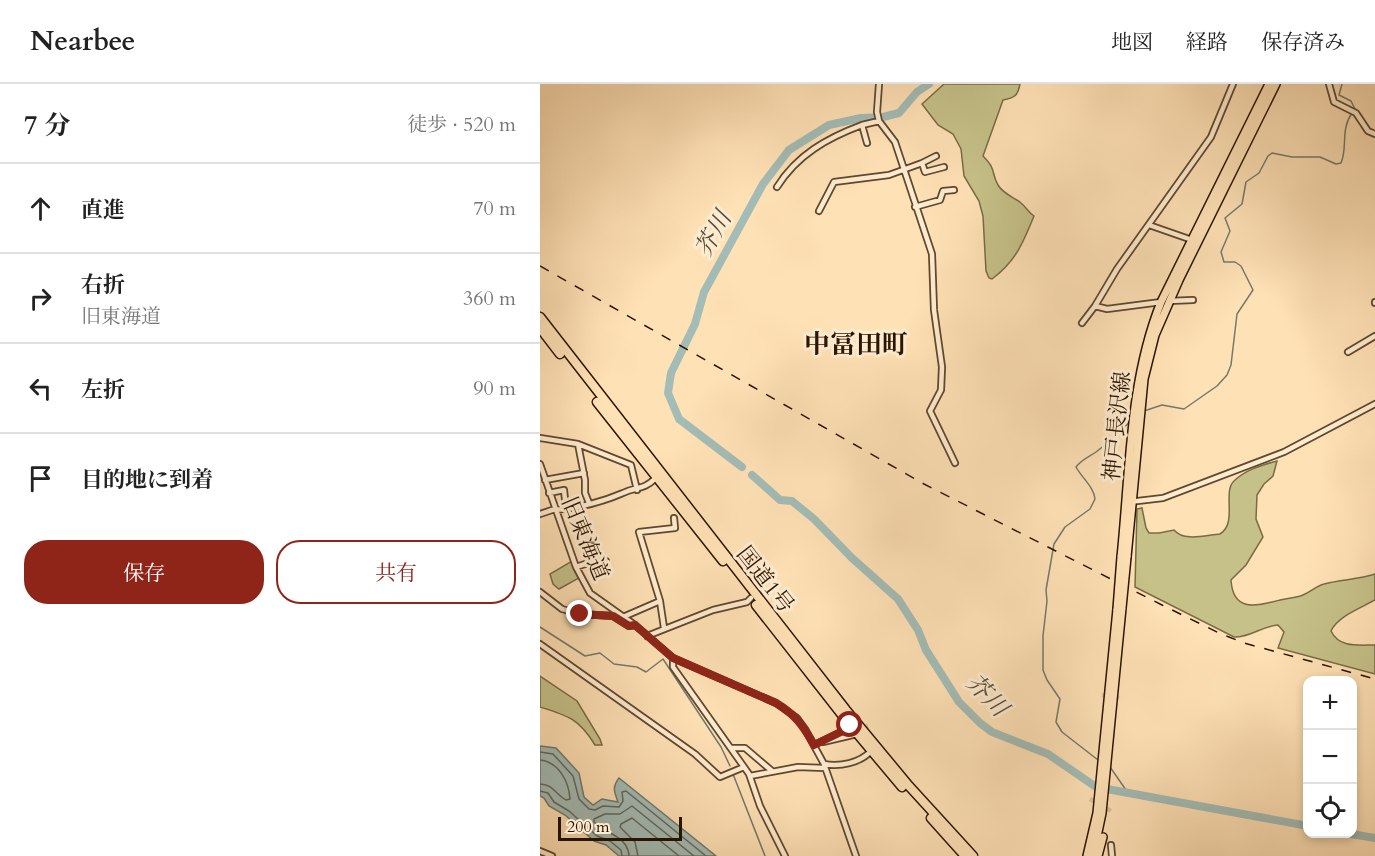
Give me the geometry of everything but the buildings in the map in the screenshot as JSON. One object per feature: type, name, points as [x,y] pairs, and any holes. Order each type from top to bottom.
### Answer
[{"type":"highway","name":"国道1号","points":[[540,317],[846,710],[909,786],[973,856]]},
{"type":"highway","name":"国道1号","points":[[540,328],[857,734],[965,856]]},
{"type":"main road","name":"神戸長沢線","points":[[1087,856],[1093,851],[1102,801],[1141,381],[1149,333],[1161,302],[1269,84]]},
{"type":"main road","name":"神戸長沢線","points":[[1141,381],[1169,301],[1276,84]]},
{"type":"main road","name":"神戸長沢線","points":[[1082,856],[1093,851]]},
{"type":"street","points":[[879,84],[878,118],[895,142],[932,254],[934,310],[942,356],[941,390],[930,411],[955,463]]},
{"type":"street","points":[[1082,323],[1095,306],[1112,276],[1211,137],[1233,84]]},
{"type":"street","points":[[1329,84],[1334,102],[1354,112],[1368,131],[1375,134]]},
{"type":"street","points":[[777,187],[794,164],[818,146],[839,134],[878,118]]},
{"type":"street","points":[[862,126],[867,143]]},
{"type":"street","points":[[819,211],[834,182],[889,175],[936,156]]},
{"type":"street","points":[[922,163],[926,172],[944,167]]},
{"type":"street","points":[[915,207],[940,200],[943,191],[954,190]]},
{"type":"street","points":[[1149,225],[1192,240]]},
{"type":"street","points":[[1095,306],[1107,309],[1193,300]]},
{"type":"street","points":[[1348,352],[1375,336]]},
{"type":"street","points":[[1130,502],[1163,498],[1284,452],[1375,404]]},
{"type":"street","points":[[540,438],[578,444],[631,465],[637,490]]},
{"type":"street","points":[[578,444],[584,473],[585,493],[589,503]]},
{"type":"street","name":"旧東海道","points":[[540,464],[576,567],[590,593],[635,625],[673,658],[782,706],[801,723],[824,766],[856,856]]},
{"type":"street","points":[[545,480],[584,473]]},
{"type":"street","points":[[540,514],[610,500],[623,492],[637,490],[650,484],[656,478]]},
{"type":"street","points":[[549,493],[564,490],[566,509]]},
{"type":"street","points":[[664,628],[660,601],[639,532],[675,528],[674,518]]},
{"type":"street","points":[[576,567],[606,561]]},
{"type":"street","points":[[540,591],[551,602],[568,611],[613,616],[629,626],[635,625]]},
{"type":"street","points":[[647,636],[713,610],[747,602],[751,598]]},
{"type":"street","points":[[623,617],[660,601]]},
{"type":"street","points":[[540,644],[688,749],[720,777],[744,767]]},
{"type":"street","points":[[673,658],[673,666],[750,776],[759,806],[785,856]]},
{"type":"street","points":[[814,745],[845,730],[850,725]]},
{"type":"street","points":[[820,742],[829,742],[857,734]]},
{"type":"street","points":[[820,742],[841,735]]},
{"type":"street","points":[[731,748],[745,748],[772,771]]},
{"type":"street","points":[[750,776],[798,767],[843,765],[871,751]]},
{"type":"street","points":[[1111,845],[1112,856]]},
{"type":"street","points":[[540,851],[552,856]]},
{"type":"shaded area","points":[[944,84],[1020,84],[1015,96],[1003,100],[983,156],[992,168],[1000,188],[1034,216],[1018,251],[992,279],[986,271],[983,216],[979,201],[964,176],[961,149],[953,134],[938,125],[922,104]]},
{"type":"shaded area","points":[[1277,461],[1273,476],[1257,495],[1256,519],[1263,537],[1246,565],[1231,580],[1236,598],[1248,605],[1263,604],[1300,596],[1324,584],[1375,574],[1375,600],[1344,617],[1331,631],[1344,643],[1375,645],[1375,674],[1278,648],[1284,632],[1278,625],[1266,627],[1245,636],[1234,637],[1135,587],[1137,509],[1142,508],[1149,533],[1174,530],[1178,534],[1189,537],[1220,534],[1228,523],[1229,492],[1234,481],[1248,471]]},
{"type":"shaded area","points":[[572,561],[579,578],[559,589],[553,584],[550,574]]},
{"type":"shaded area","points":[[540,676],[577,701],[602,745],[595,745],[584,729],[572,720],[540,707]]},
{"type":"water","points":[[540,746],[556,748],[579,773],[584,797],[593,805],[602,799],[618,802],[614,789],[619,778],[716,856],[619,856],[606,845],[594,841],[565,815],[549,806],[540,796]]},
{"type":"waterway","name":"芥川","points":[[742,467],[679,419],[668,393],[671,373],[695,324],[704,292],[763,184],[789,150],[829,125],[899,113],[917,92],[929,84]]},
{"type":"waterway","points":[[1342,84],[1339,95],[1351,101],[1355,109]]},
{"type":"waterway","points":[[1144,411],[1162,405],[1184,409],[1217,386],[1227,375],[1231,365],[1237,314],[1253,290],[1241,266],[1235,262],[1224,262],[1221,252],[1230,231],[1225,218],[1242,204],[1246,182],[1259,173],[1272,153],[1292,157],[1320,157],[1336,164],[1341,163],[1346,126],[1352,113]]},
{"type":"waterway","points":[[1098,760],[1062,732],[1056,722],[1060,699],[1043,670],[1046,590],[1054,544],[1065,527],[1090,509],[1095,499],[1090,487],[1076,467],[1110,441],[1130,421]]},
{"type":"waterway","name":"芥川","points":[[752,475],[780,500],[792,501],[814,519],[852,558],[898,599],[918,630],[926,650],[959,702],[992,732],[1048,754],[1096,787],[1303,825]]},
{"type":"waterway","points":[[540,627],[585,656],[600,653],[614,664],[637,667],[646,672],[663,659],[721,747],[730,766]]},
{"type":"waterway","points":[[1110,767],[1126,790],[1126,794]]},
{"type":"waterway","points":[[733,774],[765,856]]},
{"type":"waterway","name":"芥川","points":[[1357,835],[1375,838]]},
{"type":"tunnel","points":[[1102,695],[1120,698]]},
{"type":"tunnel","points":[[841,735],[868,726]]},
{"type":"tunnel","points":[[1090,799],[1111,811]]},
{"type":"railway","points":[[540,266],[924,484],[1162,605],[1244,643],[1375,679]]},
{"type":"district","name":"中冨田町","points":[[856,344]]},
{"type":"route","points":[[580,614],[613,616],[629,626],[635,625],[673,658],[776,703],[801,723],[814,745],[845,730],[850,725]]}]
